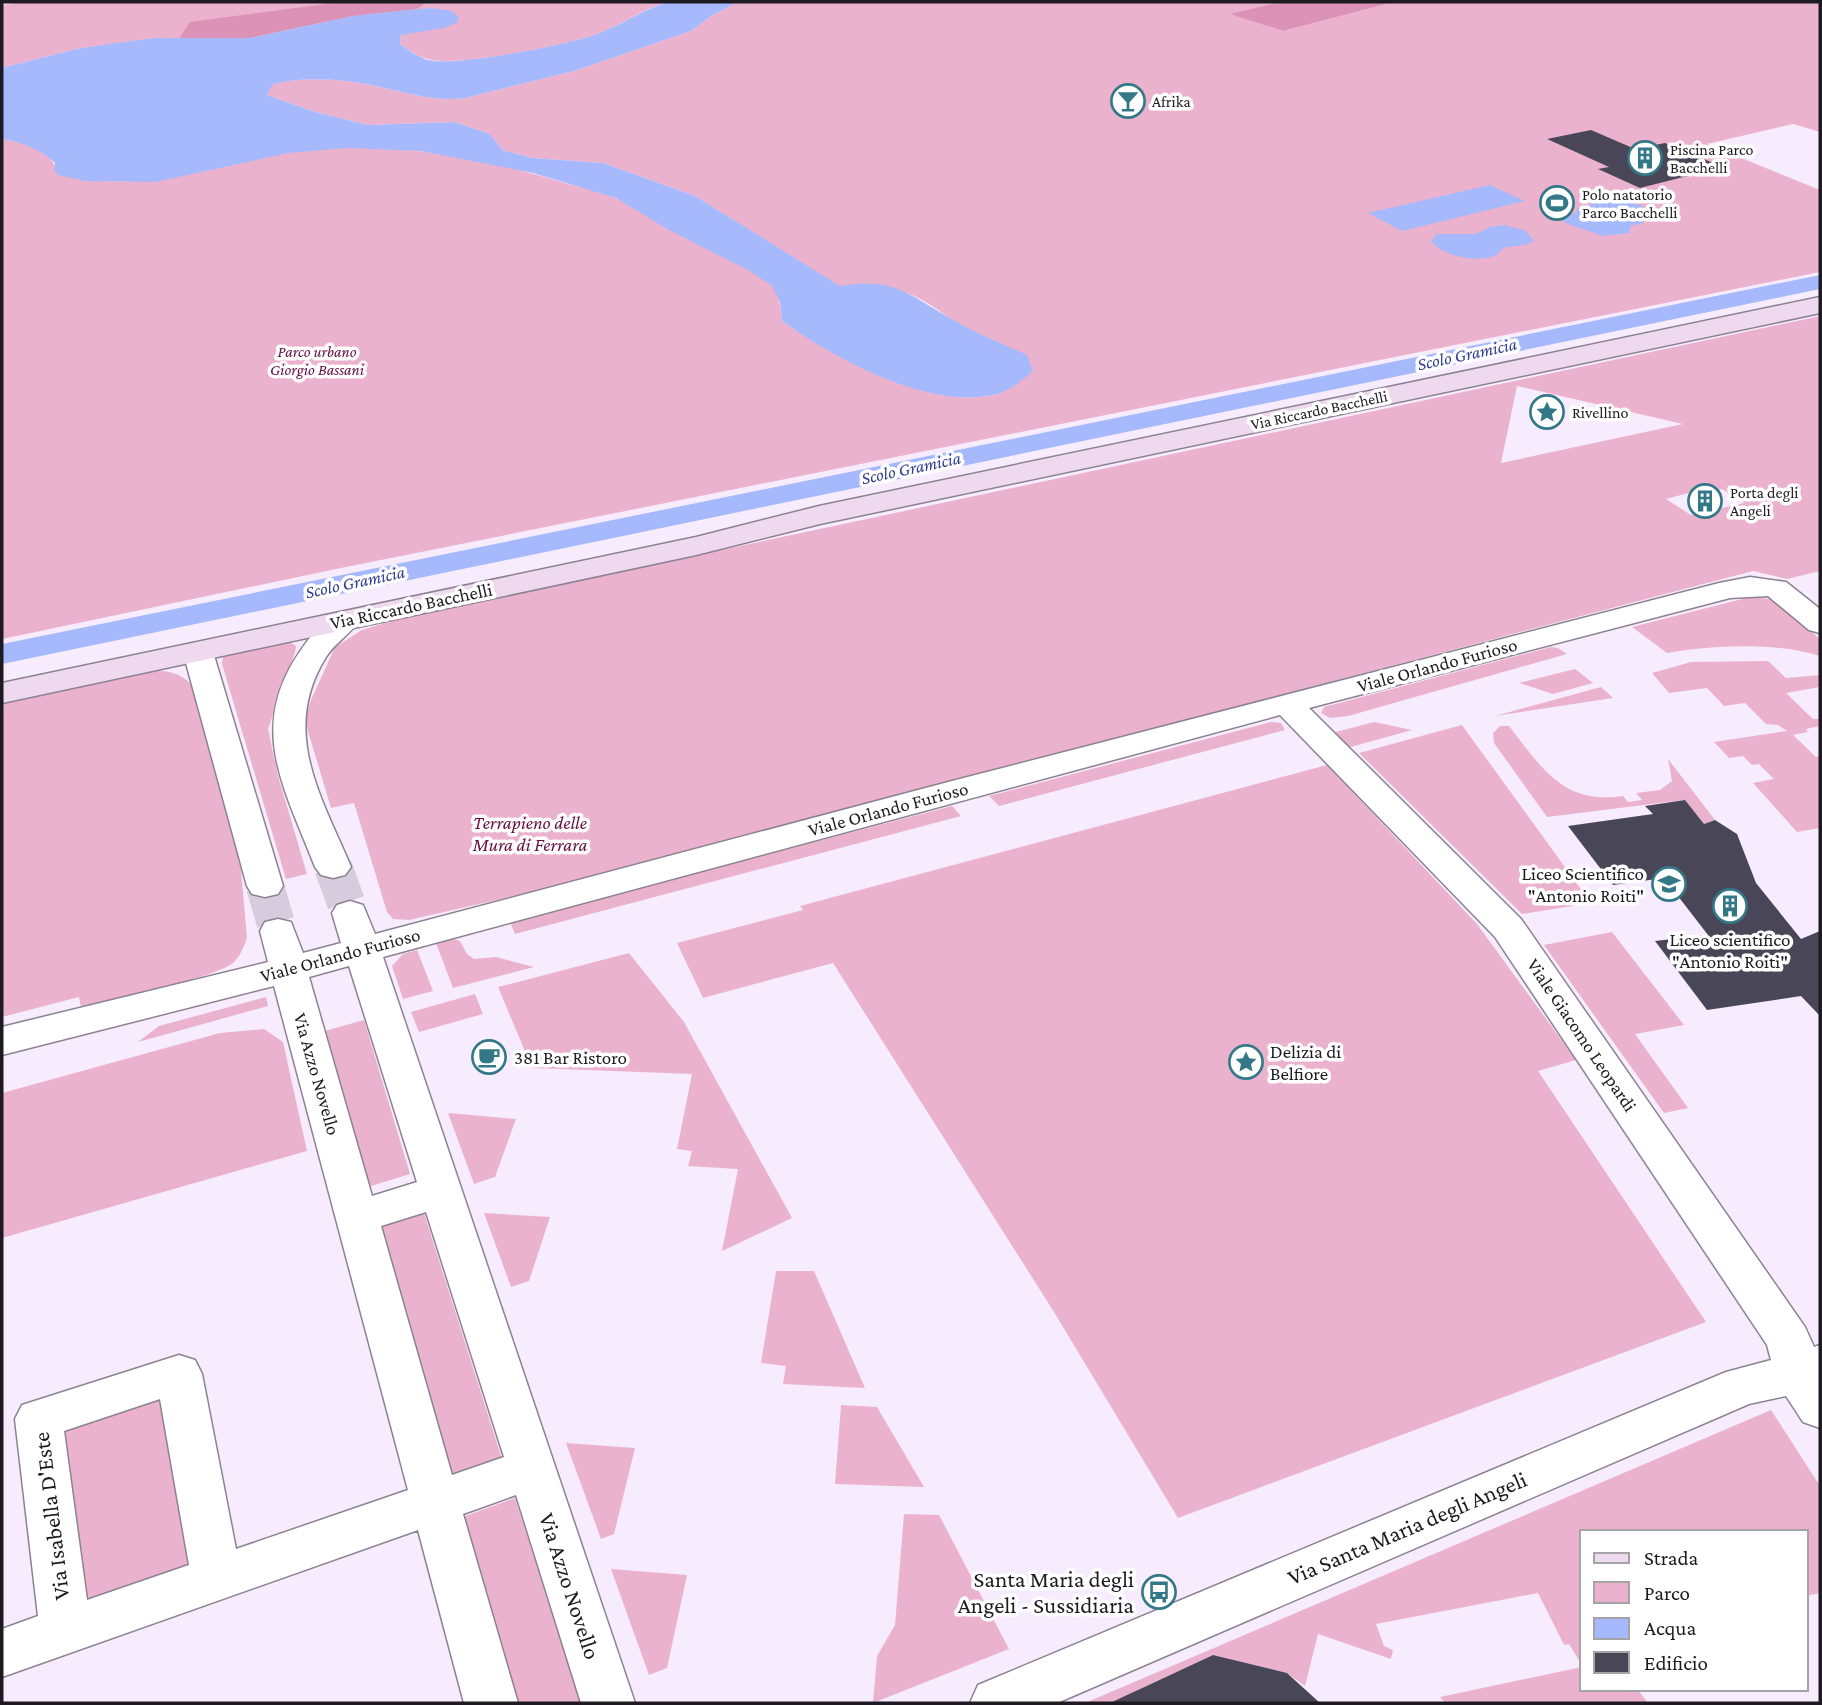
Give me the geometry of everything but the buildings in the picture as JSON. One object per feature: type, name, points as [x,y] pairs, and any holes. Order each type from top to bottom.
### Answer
[{"type":"main road","name":"Via Riccardo Bacchelli","points":[[303,622],[344,621],[683,549],[819,515],[1820,305]]},
{"type":"main road","name":"Via Riccardo Bacchelli","points":[[2,677],[196,644],[303,622],[687,534],[819,515]]},
{"type":"main road","name":"Via Riccardo Bacchelli","points":[[2,693],[196,644]]},
{"type":"street","name":"Viale Orlando Furioso","points":[[2,1041],[283,951],[357,931],[1287,704],[1729,589],[1750,586],[1776,588],[1814,619]]},
{"type":"street","points":[[333,867],[289,745],[289,709],[306,665],[331,631],[344,621]]},
{"type":"street","points":[[303,622],[308,645],[306,665]]},
{"type":"street","points":[[196,644],[265,886]]},
{"type":"street","name":"Viale Giacomo Leopardi","points":[[1287,704],[1507,928],[1789,1340],[1812,1382]]},
{"type":"street","name":"Via Azzo Novello","points":[[357,931],[608,1703]]},
{"type":"street","name":"Via Azzo Novello","points":[[283,951],[491,1703]]},
{"type":"street","points":[[357,1217],[442,1191]]},
{"type":"street","name":"Via Isabella D'Este","points":[[65,1631],[39,1419],[179,1374],[217,1578]]},
{"type":"street","name":"Via Santa Maria degli Angeli","points":[[997,1703],[1742,1386],[1812,1382]]},
{"type":"street","points":[[436,1502],[531,1469]]},
{"type":"street","name":"Via Isabella D'Este","points":[[2,1653],[436,1502]]},
{"type":"green space","points":[[21,2],[669,2],[582,39],[486,58],[442,61],[424,58],[400,44],[401,35],[418,31],[431,8],[192,39],[154,38],[76,49],[2,68],[2,5]]},
{"type":"green space","name":"Parco urbano Giorgio Bassani","points":[[738,2],[1281,2],[1232,14],[1283,31],[1394,2],[1820,2],[1820,132],[1793,124],[1707,144],[1820,190],[1820,272],[336,569],[2,639],[2,139],[28,145],[44,153],[55,165],[58,174],[119,181],[175,177],[288,153],[357,147],[392,148],[463,157],[532,173],[609,196],[634,207],[689,240],[745,267],[766,280],[775,290],[782,321],[828,350],[885,378],[943,395],[971,398],[997,394],[1017,384],[960,327],[917,297],[893,288],[868,285],[840,287],[695,196],[603,163],[532,158],[502,150],[490,134],[454,122],[368,125],[315,112],[267,95],[272,84],[299,80],[340,80],[433,98],[465,98],[574,71],[691,31],[711,16]]},
{"type":"green space","name":"Terrapieno delle Mura di Ferrara","points":[[1820,316],[1820,571],[1787,579],[1753,571],[514,896],[409,920],[393,919],[387,912],[354,803],[331,808],[305,721],[311,700],[335,647],[362,630],[402,618]],"holes":[[[1517,386],[1683,424],[1501,463]],[[1722,489],[1744,503],[1691,515],[1666,499],[1696,491],[1703,494]]]},
{"type":"green space","points":[[1754,596],[1783,602],[1820,640],[1820,656],[1784,649],[1744,646],[1667,653],[1632,627]]},
{"type":"green space","points":[[287,640],[296,646],[295,652],[268,729],[278,776],[307,874],[286,879],[222,664],[223,656],[230,652]]},
{"type":"green space","points":[[1551,647],[1567,654],[1348,716],[1330,718],[1321,713],[1324,707]]},
{"type":"green space","points":[[1768,661],[1786,678],[1820,675],[1820,687],[1786,693],[1813,719],[1820,719],[1820,726],[1793,735],[1816,757],[1820,756],[1820,828],[1797,832],[1753,783],[1774,779],[1759,764],[1752,765],[1743,756],[1729,758],[1714,742],[1787,731],[1778,725],[1766,724],[1745,703],[1724,706],[1707,688],[1669,693],[1652,673],[1691,662]]},
{"type":"green space","points":[[1575,669],[1593,683],[1553,694],[1519,683]]},
{"type":"green space","points":[[150,670],[179,675],[192,686],[239,848],[247,938],[234,962],[208,974],[81,1007],[79,997],[2,1017],[2,700]]},
{"type":"green space","points":[[1601,687],[1613,698],[1495,716]]},
{"type":"green space","points":[[1271,722],[1281,723],[1285,730],[999,806],[989,796]]},
{"type":"green space","points":[[1374,722],[1412,730],[1347,748],[1332,733]]},
{"type":"green space","points":[[1462,725],[1591,903],[1522,914],[1359,753]]},
{"type":"green space","points":[[1500,726],[1509,726],[1532,756],[1556,780],[1585,795],[1623,796],[1628,802],[1642,800],[1636,793],[1660,790],[1672,781],[1668,759],[1715,820],[1704,824],[1684,800],[1547,817],[1494,743],[1493,733]]},
{"type":"green space","points":[[1327,765],[1477,924],[1576,1060],[1538,1071],[1706,1322],[1178,1518],[1054,1312],[833,963],[703,998],[677,943],[803,910],[800,906]]},
{"type":"green space","points":[[952,806],[961,816],[515,934],[510,922]]},
{"type":"green space","points":[[1612,932],[1684,1025],[1635,1034],[1688,1108],[1664,1113],[1544,945]]},
{"type":"green space","points":[[450,938],[460,941],[467,954],[474,959],[496,957],[534,967],[453,988],[436,943]]},
{"type":"green space","points":[[417,950],[433,991],[403,999],[392,966],[403,954]]},
{"type":"green space","points":[[629,953],[684,1022],[792,1218],[722,1251],[738,1169],[688,1166],[692,1151],[677,1149],[692,1074],[532,1068],[498,987]]},
{"type":"green space","points":[[475,994],[483,1014],[419,1032],[411,1012]]},
{"type":"green space","points":[[266,997],[268,1006],[138,1042],[159,1026]]},
{"type":"green space","points":[[364,1020],[410,1174],[365,1188],[321,1032]]},
{"type":"green space","points":[[264,1029],[283,1042],[307,1151],[2,1238],[2,1093],[220,1033]]},
{"type":"green space","points":[[448,1113],[516,1119],[495,1177],[474,1184]]},
{"type":"green space","points":[[424,1213],[502,1459],[449,1478],[376,1227]]},
{"type":"green space","points":[[484,1213],[550,1217],[529,1281],[511,1287]]},
{"type":"green space","points":[[776,1271],[814,1271],[865,1388],[783,1384],[786,1366],[761,1363]]},
{"type":"green space","points":[[162,1397],[192,1563],[87,1600],[65,1429]]},
{"type":"green space","points":[[841,1405],[877,1407],[924,1487],[835,1484]]},
{"type":"green space","points":[[1771,1410],[1820,1486],[1820,1593],[1808,1596],[1808,1530],[1580,1530],[1580,1662],[1569,1644],[1564,1645],[1538,1593],[1376,1624],[1384,1646],[1393,1650],[1391,1659],[1318,1634],[1305,1686],[1287,1673],[1213,1655],[1142,1688],[1132,1703],[1085,1703]]},
{"type":"green space","points":[[566,1443],[635,1448],[614,1534],[601,1539]]},
{"type":"green space","points":[[515,1498],[581,1703],[511,1703],[457,1519]]},
{"type":"green space","points":[[904,1514],[939,1515],[1009,1649],[873,1703],[877,1656],[895,1625]]},
{"type":"green space","points":[[611,1569],[687,1575],[667,1668],[649,1675]]},
{"type":"green space","points":[[1580,1667],[1580,1691],[1639,1691],[1648,1703],[1445,1703],[1440,1697]]},
{"type":"shaded area","points":[[341,2],[427,2],[417,9],[353,16],[250,38],[179,39],[190,22]]},
{"type":"shaded area","points":[[1281,2],[1394,2],[1283,31],[1230,14]]},
{"type":"water","points":[[669,2],[738,2],[711,16],[691,31],[574,71],[465,98],[433,98],[340,80],[299,80],[273,84],[267,95],[315,112],[368,125],[454,122],[490,134],[502,150],[532,158],[603,163],[695,196],[840,286],[875,284],[902,291],[965,327],[1027,355],[1033,371],[1002,392],[971,398],[914,389],[884,378],[828,351],[782,321],[780,302],[772,286],[748,270],[669,230],[616,198],[533,173],[421,151],[347,148],[289,153],[155,182],[85,181],[58,175],[54,170],[55,163],[43,153],[24,144],[2,139],[2,68],[76,49],[154,38],[250,38],[353,16],[431,8],[452,11],[459,18],[457,23],[444,28],[401,35],[400,44],[428,60],[462,60],[512,54],[582,39]]},
{"type":"water","points":[[1490,185],[1525,201],[1402,231],[1368,213]]},
{"type":"water","points":[[1600,198],[1642,205],[1643,223],[1630,226],[1630,233],[1603,236],[1561,219]]},
{"type":"water","points":[[1505,225],[1526,231],[1534,241],[1507,247],[1494,256],[1478,259],[1443,251],[1431,241],[1437,234],[1476,234],[1490,227]]},
{"type":"waterway","name":"Scolo Gramicia","points":[[2,654],[1820,282]]},
{"type":"tunnel","points":[[333,867],[350,913]]},
{"type":"tunnel","points":[[265,886],[278,931]]},
{"type":"place","name":"Afrika","points":[[1128,101]]},
{"type":"place","name":"Piscina Parco Bacchelli","points":[[1645,158]]},
{"type":"place","name":"Polo natatorio Parco Bacchelli","points":[[1557,203]]},
{"type":"place","name":"Rivellino","points":[[1547,412]]},
{"type":"place","name":"Porta degli Angeli","points":[[1705,501]]},
{"type":"place","name":"Liceo Scientifico \"Antonio Roiti\"","points":[[1669,884]]},
{"type":"place","name":"Liceo scientifico \"Antonio Roiti\"","points":[[1730,906]]},
{"type":"place","name":"381 Bar Ristoro","points":[[489,1057]]},
{"type":"place","name":"Delizia di Belfiore","points":[[1246,1062]]},
{"type":"place","name":"Santa Maria degli Angeli - Sussidiaria","points":[[1159,1592]]}]
